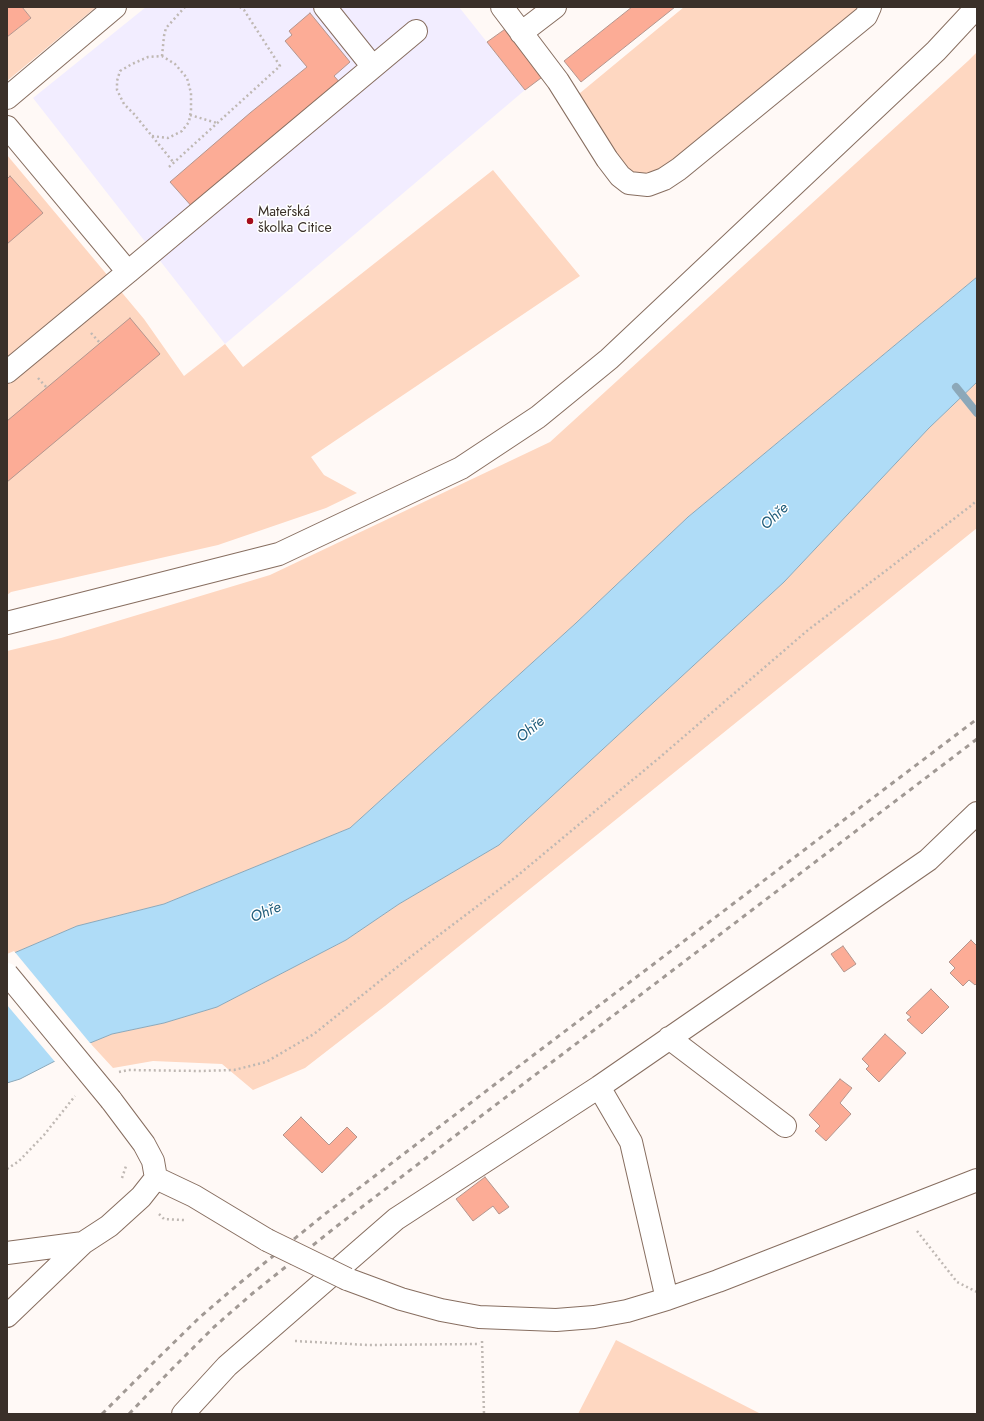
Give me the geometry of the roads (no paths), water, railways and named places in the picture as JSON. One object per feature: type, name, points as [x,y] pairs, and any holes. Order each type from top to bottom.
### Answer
[{"type":"street","points":[[7,98],[115,7]]},
{"type":"street","points":[[325,7],[373,67]]},
{"type":"street","points":[[502,7],[558,81],[607,159],[620,176],[629,183],[648,184],[664,179],[679,169],[866,16],[870,7]]},
{"type":"street","points":[[522,33],[555,7]]},
{"type":"street","points":[[7,623],[279,554],[461,468],[538,418],[609,359],[936,51],[977,7]]},
{"type":"street","points":[[7,372],[416,31]]},
{"type":"street","points":[[7,127],[128,272]]},
{"type":"street","points":[[183,1414],[227,1366],[396,1219],[599,1087],[928,860],[977,813]]},
{"type":"street","points":[[7,974],[112,1100],[144,1144],[153,1161],[156,1178],[141,1197],[109,1226],[83,1243],[7,1316]]},
{"type":"street","points":[[669,1038],[785,1126]]},
{"type":"street","points":[[599,1087],[631,1142],[667,1299]]},
{"type":"street","points":[[156,1178],[194,1196],[267,1240],[347,1279],[401,1299],[441,1310],[480,1317],[556,1320],[627,1311],[667,1299],[718,1281],[977,1180]]},
{"type":"street","points":[[7,1253],[83,1243]]},
{"type":"water","name":"Ohře","points":[[977,277],[977,382],[929,428],[784,582],[499,845],[399,904],[346,940],[217,1007],[164,1023],[112,1034],[90,1043],[20,1079],[7,1083],[7,956],[77,926],[164,904],[350,828],[576,623],[688,517]]},
{"type":"waterway","points":[[956,387],[977,413]]},
{"type":"railway","points":[[102,1414],[199,1318],[325,1214],[977,719]]},
{"type":"railway","points":[[129,1414],[214,1327],[253,1293],[337,1226],[977,739]]},
{"type":"place","name":"Mateřská školka Citice","points":[[250,221]]}]
